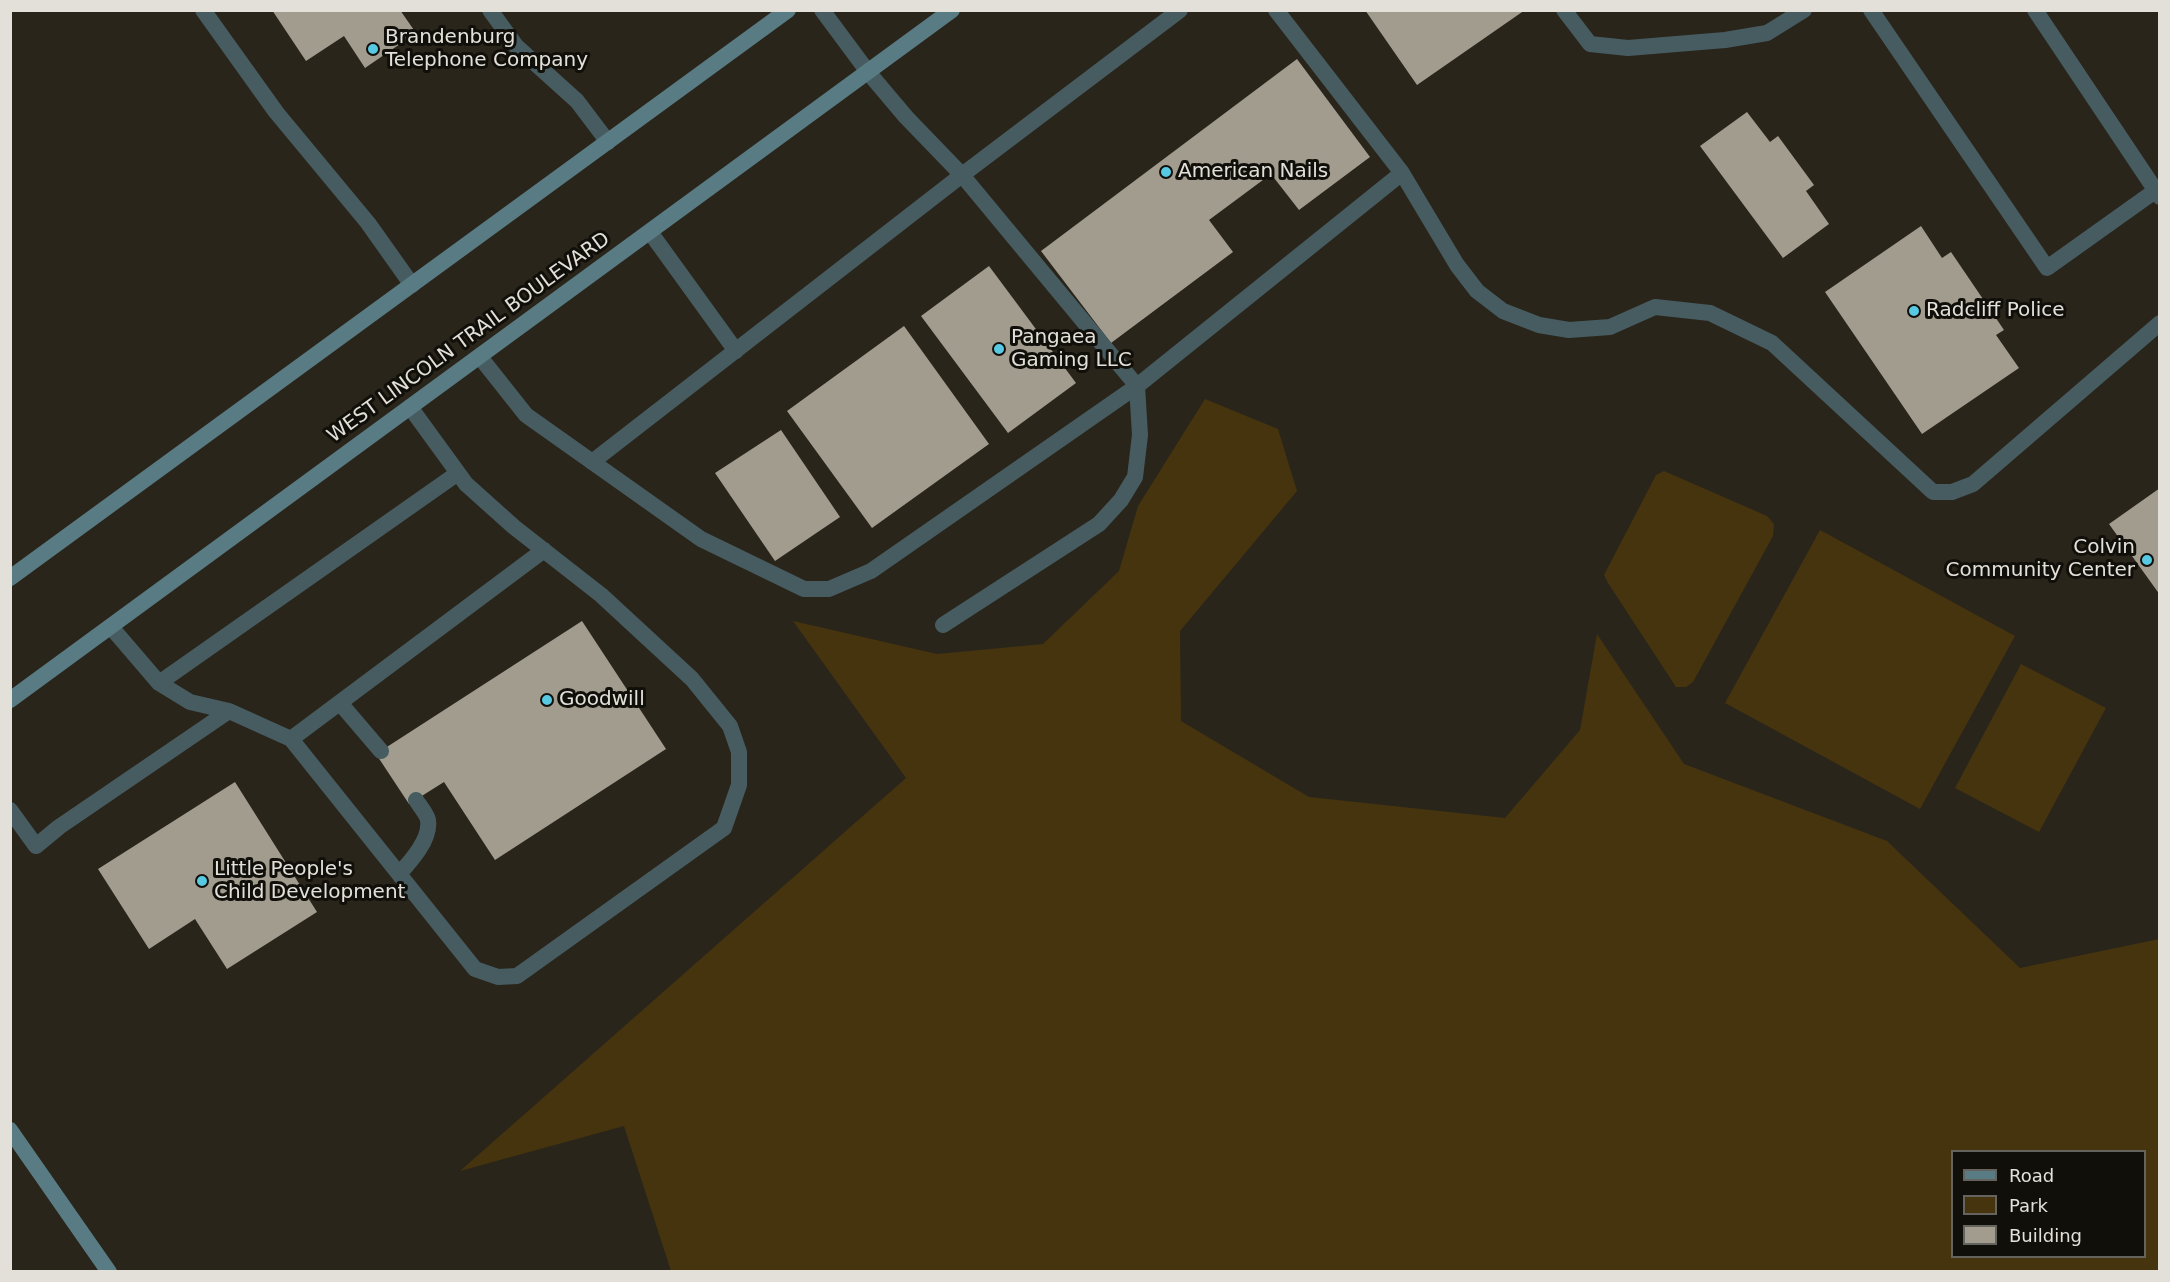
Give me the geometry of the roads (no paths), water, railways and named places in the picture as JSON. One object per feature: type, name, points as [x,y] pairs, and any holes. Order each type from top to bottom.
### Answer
[{"type":"main road","points":[[10,578],[788,10]]},
{"type":"main road","name":"WEST LINCOLN TRAIL BOULEVARD","points":[[10,700],[952,10]]},
{"type":"main road","points":[[10,1130],[110,1272]]},
{"type":"street","points":[[202,10],[276,112],[368,223],[412,285]]},
{"type":"street","points":[[490,10],[516,46],[577,101],[608,142]]},
{"type":"street","points":[[822,10],[868,72],[906,117],[962,175],[1137,386],[1140,435],[1135,477],[1121,500],[1099,524],[943,624]]},
{"type":"street","points":[[592,462],[962,175],[1180,10]]},
{"type":"street","points":[[1276,10],[1402,173],[1457,265],[1477,291],[1503,311],[1539,324],[1569,330],[1610,327],[1655,307],[1710,313],[1772,343],[1933,492],[1952,492],[1973,484],[2160,323]]},
{"type":"street","points":[[1564,10],[1590,44],[1628,48],[1725,40],[1767,33],[1804,10]]},
{"type":"street","points":[[1871,10],[2047,268],[2157,194],[2035,10]]},
{"type":"street","points":[[480,357],[526,415],[701,539],[804,589],[829,589],[871,571],[1137,386],[1402,173]]},
{"type":"street","points":[[650,232],[736,351]]},
{"type":"street","points":[[111,627],[159,683],[190,702],[229,711],[291,739],[475,969],[498,977],[517,976],[724,828],[739,785],[739,752],[730,726],[692,679],[601,595],[474,491],[458,473],[410,407]]},
{"type":"street","points":[[159,683],[458,473]]},
{"type":"street","points":[[291,739],[544,550]]},
{"type":"street","points":[[340,703],[381,751]]},
{"type":"street","points":[[10,810],[36,846],[59,827],[229,711]]},
{"type":"street","points":[[399,874],[417,855],[425,837],[428,820],[416,800]]},
{"type":"place","name":"Brandenburg Telephone Company","points":[[373,49]]},
{"type":"place","name":"American Nails","points":[[1166,172]]},
{"type":"place","name":"Radcliff Police","points":[[1914,311]]},
{"type":"place","name":"Pangaea Gaming LLC","points":[[999,349]]},
{"type":"place","name":"Colvin Community Center","points":[[2147,560]]},
{"type":"place","name":"Goodwill","points":[[547,700]]},
{"type":"place","name":"Little People's Child Development","points":[[202,881]]}]
